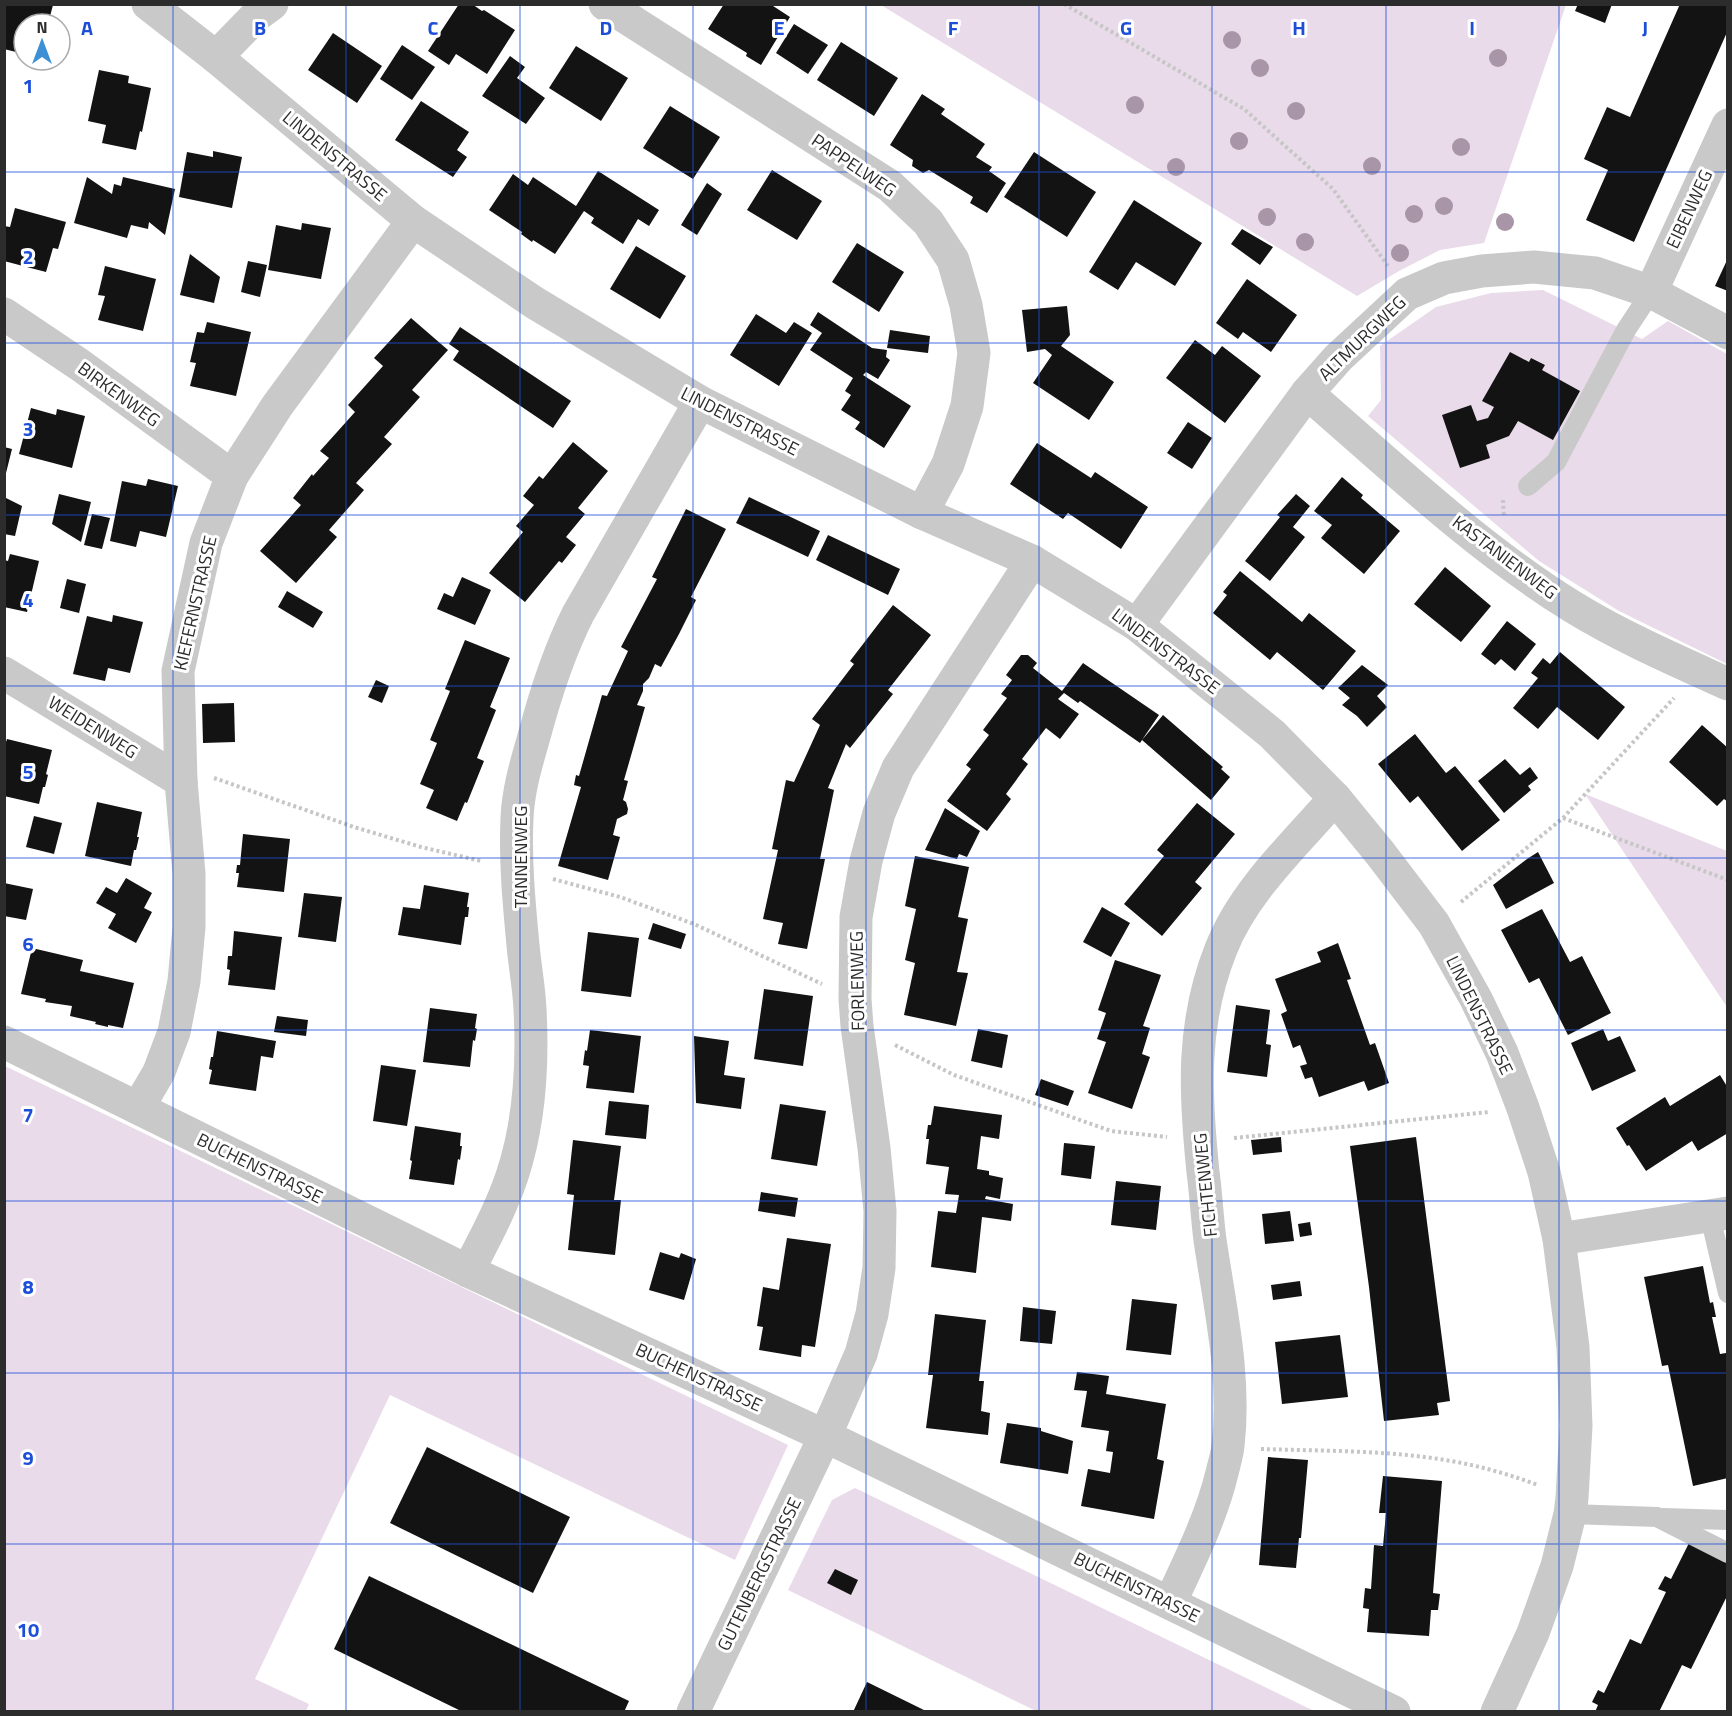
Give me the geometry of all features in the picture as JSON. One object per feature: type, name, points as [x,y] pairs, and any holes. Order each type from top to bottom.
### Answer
[{"type":"street","name":"LINDENSTRASSE","points":[[148,4],[216,57],[413,221],[535,303],[700,402],[922,513],[1032,561],[1137,625],[1272,734],[1335,798],[1380,853],[1434,924],[1502,1053],[1544,1172],[1559,1239],[1573,1347],[1576,1426],[1571,1506],[1557,1566],[1533,1633],[1497,1712]]},
{"type":"street","points":[[216,57],[257,15],[272,4]]},
{"type":"street","name":"PAPPELWEG","points":[[605,4],[890,186],[927,222],[953,260],[966,304],[974,353],[967,406],[948,464],[922,513]]},
{"type":"street","name":"EIBENWEG","points":[[1652,292],[1728,125]]},
{"type":"street","name":"KIEFERNSTRASSE","points":[[138,1108],[159,1072],[174,1032],[184,981],[189,927],[189,874],[181,781],[178,671],[206,543],[232,476],[277,406],[413,221]]},
{"type":"street","name":"ALTMURGWEG","points":[[1137,625],[1306,393],[1338,358],[1407,294],[1444,278],[1482,271],[1534,267],[1595,273],[1652,292],[1728,333]]},
{"type":"street","name":"BIRKENWEG","points":[[4,314],[80,365],[232,476]]},
{"type":"street","name":"KASTANIENWEG","points":[[1306,393],[1486,546],[1573,607],[1638,643],[1728,684]]},
{"type":"street","name":"TANNENWEG","points":[[468,1271],[494,1222],[512,1175],[527,1118],[531,1069],[530,1008],[517,868],[517,816],[525,766],[564,643],[578,614],[700,402]]},
{"type":"street","name":"FORLENWEG","points":[[825,1436],[861,1354],[872,1314],[879,1268],[880,1211],[855,999],[856,917],[866,861],[879,813],[898,768],[1032,561]]},
{"type":"street","name":"WEIDENWEG","points":[[4,673],[181,781]]},
{"type":"street","name":"FICHTENWEG","points":[[1170,1603],[1196,1547],[1216,1494],[1228,1448],[1230,1400],[1228,1358],[1210,1238],[1196,1078],[1199,1036],[1207,992],[1221,948],[1239,913],[1259,884],[1335,798]]},
{"type":"street","name":"BUCHENSTRASSE","points":[[4,1042],[468,1271],[825,1436],[1394,1712]]},
{"type":"street","points":[[1559,1239],[1719,1214]]},
{"type":"street","name":"GUTENBERGSTRASSE","points":[[693,1712],[825,1436]]},
{"type":"lane","points":[[1528,486],[1556,462],[1626,330],[1652,292]]},
{"type":"lane","points":[[1719,1214],[1728,1293]]},
{"type":"lane","points":[[1571,1506],[1657,1517],[1728,1520]]},
{"type":"lane","points":[[1657,1517],[1728,1553]]},
{"type":"path","points":[[1064,4],[1244,108],[1333,189],[1407,294]]},
{"type":"path","points":[[1486,546],[1505,524],[1502,490],[1528,486]]},
{"type":"path","points":[[1434,924],[1563,818],[1698,671]]},
{"type":"path","points":[[1563,818],[1728,880]]},
{"type":"path","points":[[857,1026],[954,1075],[1111,1131],[1200,1141],[1523,1108]]},
{"type":"path","points":[[1228,1448],[1367,1452],[1445,1460],[1510,1475],[1571,1506]]},
{"type":"shaded area","points":[[881,5],[1566,5],[1484,243],[1440,250],[1357,296]]},
{"type":"shaded area","points":[[1543,290],[1642,339],[1668,321],[1727,354],[1727,664],[1619,611],[1539,561],[1368,416],[1381,400],[1380,346],[1436,307],[1491,293]]},
{"type":"shaded area","points":[[1585,794],[1727,851],[1727,1007]]},
{"type":"shaded area","points":[[5,1066],[788,1445],[735,1560],[390,1395],[255,1679],[309,1704],[306,1711],[5,1711]]},
{"type":"shaded area","points":[[855,1488],[1314,1711],[1036,1711],[788,1590],[832,1500]]},
{"type":"building","points":[[4,4],[53,5],[51,12],[12,12],[12,51],[4,49]]},
{"type":"building","points":[[459,4],[472,4],[515,30],[487,74],[456,54],[449,65],[428,51]]},
{"type":"building","points":[[724,4],[770,4],[790,17],[761,65],[746,56],[747,53],[708,29]]},
{"type":"building","points":[[1578,4],[1612,4],[1605,23],[1575,11]]},
{"type":"building","points":[[1680,4],[1728,4],[1728,30],[1634,242],[1586,220],[1608,170],[1584,159],[1607,107],[1630,117]]},
{"type":"building","points":[[794,24],[828,45],[808,74],[776,53]]},
{"type":"building","points":[[333,33],[382,66],[357,103],[308,70]]},
{"type":"building","points":[[841,42],[898,78],[874,116],[817,80]]},
{"type":"building","points":[[402,45],[435,67],[412,100],[380,79]]},
{"type":"building","points":[[576,46],[628,78],[601,121],[549,88]]},
{"type":"building","points":[[510,56],[525,67],[517,78],[545,98],[526,124],[482,96]]},
{"type":"building","points":[[99,70],[129,76],[128,83],[151,88],[136,150],[102,143],[106,125],[88,121]]},
{"type":"building","points":[[922,94],[945,109],[941,114],[985,144],[976,157],[992,167],[989,171],[1006,183],[987,213],[970,203],[973,197],[929,170],[923,173],[912,166],[913,160],[890,145]]},
{"type":"building","points":[[421,101],[469,132],[457,150],[467,157],[453,177],[395,140]]},
{"type":"building","points":[[670,106],[720,137],[693,179],[643,148]]},
{"type":"building","points":[[213,151],[242,157],[232,208],[179,197],[187,152],[213,157]]},
{"type":"building","points":[[1034,152],[1096,192],[1067,237],[1004,197]]},
{"type":"building","points":[[772,170],[822,201],[797,240],[747,210]]},
{"type":"building","points":[[598,171],[659,210],[649,226],[638,219],[623,244],[591,223],[594,218],[584,211],[555,254],[533,240],[532,242],[521,234],[522,232],[489,210],[513,174],[528,185],[533,177],[576,206]]},
{"type":"building","points":[[87,177],[112,194],[114,184],[121,186],[123,177],[175,189],[165,235],[149,222],[148,229],[131,225],[127,238],[74,223]]},
{"type":"building","points":[[707,183],[722,194],[697,235],[681,225]]},
{"type":"building","points":[[1134,200],[1202,243],[1175,286],[1136,262],[1118,290],[1089,272]]},
{"type":"building","points":[[15,208],[66,222],[58,249],[53,248],[46,272],[4,261],[4,226],[10,227]]},
{"type":"building","points":[[302,223],[331,228],[321,279],[268,270],[276,225],[301,230]]},
{"type":"building","points":[[1242,229],[1273,247],[1260,265],[1231,244]]},
{"type":"building","points":[[857,243],[904,272],[879,312],[832,282]]},
{"type":"building","points":[[636,246],[686,276],[660,319],[610,289]]},
{"type":"building","points":[[190,254],[220,277],[214,303],[180,295]]},
{"type":"building","points":[[1728,258],[1728,291],[1715,286]]},
{"type":"building","points":[[248,261],[267,265],[260,297],[241,292]]},
{"type":"building","points":[[105,266],[156,279],[143,331],[98,320],[105,296],[98,295]]},
{"type":"building","points":[[1247,279],[1297,315],[1271,352],[1243,332],[1238,339],[1216,323]]},
{"type":"building","points":[[1067,306],[1070,335],[1061,346],[1114,382],[1089,420],[1033,383],[1052,355],[1045,349],[1027,352],[1022,310]]},
{"type":"building","points":[[818,312],[872,348],[887,350],[886,357],[890,360],[878,379],[866,372],[863,375],[911,406],[884,448],[855,429],[860,422],[841,410],[851,395],[845,391],[853,378],[810,350],[822,333],[810,325]]},
{"type":"building","points":[[756,314],[786,333],[794,322],[812,333],[779,386],[730,355]]},
{"type":"building","points":[[411,318],[448,350],[412,390],[420,397],[384,437],[392,444],[356,483],[364,490],[329,530],[337,537],[296,583],[260,551],[301,505],[293,498],[312,474],[313,476],[329,458],[320,451],[355,412],[348,405],[383,366],[374,358]]},
{"type":"building","points":[[207,322],[251,332],[236,396],[190,386],[196,363],[190,362],[197,332],[204,333]]},
{"type":"building","points":[[460,327],[571,401],[553,428],[453,360],[459,351],[449,344]]},
{"type":"building","points":[[890,330],[930,336],[928,353],[887,348]]},
{"type":"building","points":[[1195,340],[1215,355],[1222,346],[1261,376],[1225,423],[1166,378]]},
{"type":"building","points":[[1510,352],[1529,362],[1531,358],[1545,365],[1542,370],[1580,391],[1553,440],[1518,421],[1509,436],[1486,445],[1490,458],[1460,468],[1442,415],[1471,405],[1477,421],[1488,418],[1494,407],[1482,401]]},
{"type":"building","points":[[31,408],[56,415],[57,409],[85,416],[72,468],[19,454]]},
{"type":"building","points":[[1188,422],[1212,438],[1192,469],[1167,453]]},
{"type":"building","points":[[573,442],[608,471],[578,508],[585,514],[566,537],[576,545],[562,563],[559,561],[525,602],[489,573],[523,532],[516,526],[534,505],[523,496],[539,476],[543,479]]},
{"type":"building","points":[[1037,443],[1091,478],[1095,472],[1148,507],[1121,549],[1068,513],[1063,519],[1010,484]]},
{"type":"building","points":[[4,447],[12,449],[5,477],[4,477]]},
{"type":"building","points":[[1342,477],[1363,495],[1361,498],[1400,531],[1364,574],[1321,538],[1332,525],[1314,511]]},
{"type":"building","points":[[148,479],[178,486],[166,537],[140,531],[136,547],[110,541],[122,481],[146,486]]},
{"type":"building","points":[[59,494],[91,502],[81,542],[52,524]]},
{"type":"building","points":[[1296,494],[1310,506],[1293,527],[1305,537],[1270,581],[1245,561],[1280,517],[1277,515]]},
{"type":"building","points":[[4,497],[22,506],[15,536],[4,534]]},
{"type":"building","points":[[749,497],[820,531],[808,557],[736,523]]},
{"type":"building","points":[[686,509],[726,529],[691,597],[696,600],[679,634],[661,667],[655,664],[649,678],[643,684],[643,691],[637,705],[645,707],[624,780],[628,781],[623,800],[628,809],[627,814],[617,819],[613,835],[620,837],[608,880],[558,866],[581,787],[574,785],[576,775],[579,776],[602,695],[607,696],[628,651],[621,647],[657,579],[652,577]]},
{"type":"building","points":[[92,514],[110,518],[102,549],[84,545]]},
{"type":"building","points":[[828,535],[900,569],[888,595],[816,560]]},
{"type":"building","points":[[10,554],[39,561],[27,612],[4,607],[4,560],[8,561]]},
{"type":"building","points":[[1445,567],[1491,606],[1461,642],[1414,604]]},
{"type":"building","points":[[1240,571],[1302,622],[1309,613],[1356,651],[1323,690],[1277,652],[1270,660],[1213,613],[1227,595],[1223,592]]},
{"type":"building","points":[[462,577],[491,590],[475,625],[437,609],[444,593],[453,597]]},
{"type":"building","points":[[67,579],[86,584],[79,613],[60,608]]},
{"type":"building","points":[[287,591],[323,612],[313,628],[278,607]]},
{"type":"building","points":[[893,605],[931,635],[888,690],[893,694],[850,748],[846,744],[828,788],[834,790],[820,859],[825,859],[807,949],[778,944],[783,923],[763,919],[778,850],[772,849],[786,780],[794,782],[820,725],[812,719],[854,664],[850,661]]},
{"type":"building","points":[[113,615],[143,622],[130,673],[108,668],[105,681],[73,674],[87,616],[112,622]]},
{"type":"building","points":[[1507,621],[1536,644],[1515,671],[1501,659],[1495,665],[1481,654]]},
{"type":"building","points":[[465,640],[510,658],[490,707],[496,710],[477,758],[484,761],[457,821],[426,808],[434,790],[420,784],[437,743],[430,740],[450,691],[445,689]]},
{"type":"building","points":[[1560,652],[1625,707],[1598,740],[1557,707],[1538,729],[1513,708],[1538,678],[1531,673],[1543,658],[1550,664]]},
{"type":"building","points":[[1021,655],[1028,655],[1037,663],[1033,668],[1062,691],[1083,663],[1159,715],[1140,743],[1080,701],[1078,703],[1064,693],[1058,699],[1079,714],[1060,739],[1046,728],[1022,759],[1028,764],[1006,794],[1011,799],[987,831],[947,801],[971,769],[966,765],[989,735],[983,730],[1007,698],[1001,694],[1012,680],[1006,675]]},
{"type":"building","points":[[1362,665],[1388,685],[1377,696],[1387,707],[1367,727],[1342,705],[1350,698],[1338,688]]},
{"type":"building","points":[[376,680],[389,686],[382,703],[368,697]]},
{"type":"building","points":[[234,703],[235,742],[203,743],[202,704]]},
{"type":"building","points":[[1163,715],[1223,767],[1221,769],[1230,777],[1211,800],[1142,740]]},
{"type":"building","points":[[1702,725],[1728,748],[1728,802],[1724,799],[1717,806],[1669,762]]},
{"type":"building","points":[[1415,734],[1446,773],[1455,766],[1500,820],[1462,851],[1418,796],[1410,803],[1378,764]]},
{"type":"building","points":[[7,739],[52,750],[46,774],[48,775],[39,804],[4,796],[4,748]]},
{"type":"building","points":[[1505,759],[1520,775],[1530,767],[1538,778],[1528,786],[1531,790],[1504,813],[1478,781]]},
{"type":"building","points":[[97,802],[142,812],[137,837],[139,837],[131,866],[85,856]]},
{"type":"building","points":[[1197,803],[1235,834],[1195,882],[1202,888],[1162,936],[1124,904],[1164,856],[1157,850]]},
{"type":"building","points":[[945,808],[980,831],[967,857],[959,854],[957,859],[925,850]]},
{"type":"building","points":[[34,816],[62,823],[54,854],[26,847]]},
{"type":"building","points":[[243,834],[290,839],[284,892],[237,887],[239,873],[236,873],[237,865],[240,865]]},
{"type":"building","points":[[1538,852],[1554,883],[1506,909],[1493,885]]},
{"type":"building","points":[[915,856],[969,867],[958,917],[968,919],[957,972],[968,973],[956,1026],[904,1015],[915,963],[905,960],[916,909],[905,906]]},
{"type":"building","points":[[126,878],[152,893],[144,908],[152,912],[136,943],[108,928],[116,914],[96,903],[106,887],[117,893]]},
{"type":"building","points":[[4,883],[33,889],[26,920],[4,916]]},
{"type":"building","points":[[424,885],[469,893],[468,917],[465,917],[461,945],[398,935],[403,907],[420,909]]},
{"type":"building","points":[[304,893],[342,897],[336,942],[298,937]]},
{"type":"building","points":[[1102,907],[1130,923],[1111,957],[1083,942]]},
{"type":"building","points":[[1542,909],[1570,962],[1582,956],[1611,1013],[1568,1035],[1539,978],[1529,983],[1501,930]]},
{"type":"building","points":[[653,923],[686,934],[681,949],[648,939]]},
{"type":"building","points":[[234,931],[282,937],[275,990],[228,985],[230,970],[227,969],[228,956],[232,956]]},
{"type":"building","points":[[588,932],[639,938],[631,997],[581,991]]},
{"type":"building","points":[[1338,943],[1351,979],[1347,980],[1370,1045],[1375,1043],[1389,1083],[1368,1091],[1364,1081],[1319,1097],[1312,1077],[1305,1079],[1300,1066],[1307,1064],[1300,1045],[1293,1048],[1281,1014],[1287,1011],[1275,979],[1321,962],[1317,952]]},
{"type":"building","points":[[32,948],[83,960],[80,971],[134,983],[123,1028],[108,1025],[108,1027],[70,1016],[72,1006],[45,1002],[46,999],[21,994]]},
{"type":"building","points":[[1115,960],[1161,975],[1143,1026],[1150,1028],[1142,1054],[1150,1057],[1132,1109],[1088,1093],[1106,1042],[1097,1039],[1106,1013],[1098,1010]]},
{"type":"building","points":[[764,989],[813,996],[803,1066],[754,1059]]},
{"type":"building","points":[[1236,1005],[1270,1010],[1266,1044],[1271,1045],[1267,1077],[1227,1072]]},
{"type":"building","points":[[430,1008],[477,1014],[475,1028],[477,1029],[475,1041],[473,1040],[470,1067],[423,1062]]},
{"type":"building","points":[[277,1016],[308,1020],[306,1036],[274,1032]]},
{"type":"building","points":[[978,1029],[1008,1035],[1002,1068],[971,1061]]},
{"type":"building","points":[[1603,1029],[1608,1041],[1620,1036],[1636,1071],[1592,1091],[1571,1043]]},
{"type":"building","points":[[590,1030],[641,1036],[634,1093],[586,1088],[589,1066],[583,1065]]},
{"type":"building","points":[[217,1031],[276,1041],[273,1058],[261,1056],[256,1091],[209,1084],[212,1070],[209,1069]]},
{"type":"building","points":[[694,1036],[729,1041],[724,1075],[745,1078],[741,1109],[696,1103]]},
{"type":"building","points":[[381,1065],[416,1070],[407,1126],[373,1121]]},
{"type":"building","points":[[1720,1075],[1728,1088],[1728,1133],[1698,1151],[1692,1141],[1646,1171],[1616,1128],[1665,1097],[1670,1106]]},
{"type":"building","points":[[1041,1079],[1074,1091],[1068,1106],[1035,1095]]},
{"type":"building","points":[[609,1101],[649,1105],[646,1139],[605,1135]]},
{"type":"building","points":[[780,1104],[826,1111],[817,1166],[771,1159]]},
{"type":"building","points":[[934,1106],[1002,1115],[999,1139],[981,1136],[977,1169],[989,1171],[989,1175],[1003,1178],[1000,1199],[986,1196],[985,1199],[1013,1204],[1011,1221],[982,1217],[976,1273],[931,1267],[938,1211],[956,1213],[959,1195],[945,1194],[949,1167],[926,1164],[929,1139],[926,1139]]},
{"type":"building","points":[[415,1126],[461,1133],[460,1146],[462,1146],[454,1185],[409,1179]]},
{"type":"building","points":[[1281,1137],[1282,1152],[1253,1155],[1251,1140]]},
{"type":"building","points":[[1416,1137],[1450,1401],[1437,1403],[1439,1415],[1384,1421],[1350,1146]]},
{"type":"building","points":[[573,1140],[621,1146],[614,1200],[621,1200],[615,1255],[568,1250],[574,1195],[567,1194]]},
{"type":"building","points":[[1064,1143],[1095,1146],[1091,1179],[1061,1175]]},
{"type":"building","points":[[1116,1181],[1161,1186],[1156,1230],[1111,1225]]},
{"type":"building","points":[[761,1192],[798,1198],[795,1217],[758,1211]]},
{"type":"building","points":[[1290,1211],[1294,1241],[1265,1244],[1262,1214]]},
{"type":"building","points":[[1310,1222],[1312,1235],[1300,1237],[1298,1224]]},
{"type":"building","points":[[787,1238],[831,1244],[815,1347],[802,1345],[801,1357],[759,1350],[763,1327],[757,1326],[763,1287],[779,1290]]},
{"type":"building","points":[[660,1252],[679,1258],[681,1253],[696,1259],[684,1300],[649,1290]]},
{"type":"building","points":[[1703,1266],[1710,1303],[1713,1302],[1716,1317],[1712,1317],[1720,1354],[1726,1353],[1728,1362],[1728,1478],[1693,1486],[1668,1365],[1662,1366],[1644,1277]]},
{"type":"building","points":[[1300,1281],[1302,1296],[1273,1300],[1271,1285]]},
{"type":"building","points":[[1132,1299],[1177,1304],[1171,1355],[1126,1350]]},
{"type":"building","points":[[1023,1307],[1056,1311],[1052,1344],[1020,1341]]},
{"type":"building","points":[[935,1314],[986,1320],[979,1381],[984,1381],[981,1411],[990,1413],[988,1435],[926,1428],[933,1375],[928,1375]]},
{"type":"building","points":[[1340,1335],[1348,1397],[1282,1404],[1275,1342]]},
{"type":"building","points":[[1077,1372],[1109,1376],[1106,1394],[1166,1404],[1157,1459],[1164,1461],[1154,1519],[1081,1506],[1088,1469],[1110,1473],[1113,1452],[1106,1451],[1109,1431],[1081,1427],[1087,1391],[1074,1390]]},
{"type":"building","points":[[1007,1423],[1041,1428],[1041,1431],[1073,1441],[1068,1474],[1000,1463]]},
{"type":"building","points":[[427,1447],[570,1517],[533,1593],[390,1523]]},
{"type":"building","points":[[1268,1457],[1308,1460],[1296,1568],[1259,1565]]},
{"type":"building","points":[[1383,1476],[1442,1481],[1433,1593],[1440,1594],[1438,1610],[1431,1610],[1429,1636],[1367,1632],[1369,1609],[1363,1608],[1365,1588],[1371,1589],[1374,1545],[1383,1546],[1386,1513],[1379,1513]]},
{"type":"building","points":[[1689,1543],[1728,1562],[1728,1594],[1691,1669],[1682,1665],[1659,1712],[1595,1712],[1598,1705],[1592,1702],[1598,1690],[1604,1693],[1630,1639],[1641,1644],[1666,1592],[1658,1589],[1665,1576],[1671,1579]]},
{"type":"building","points":[[835,1569],[858,1580],[851,1595],[827,1583]]},
{"type":"building","points":[[369,1576],[629,1701],[624,1712],[463,1712],[334,1649]]},
{"type":"building","points":[[867,1682],[928,1712],[853,1712]]}]
